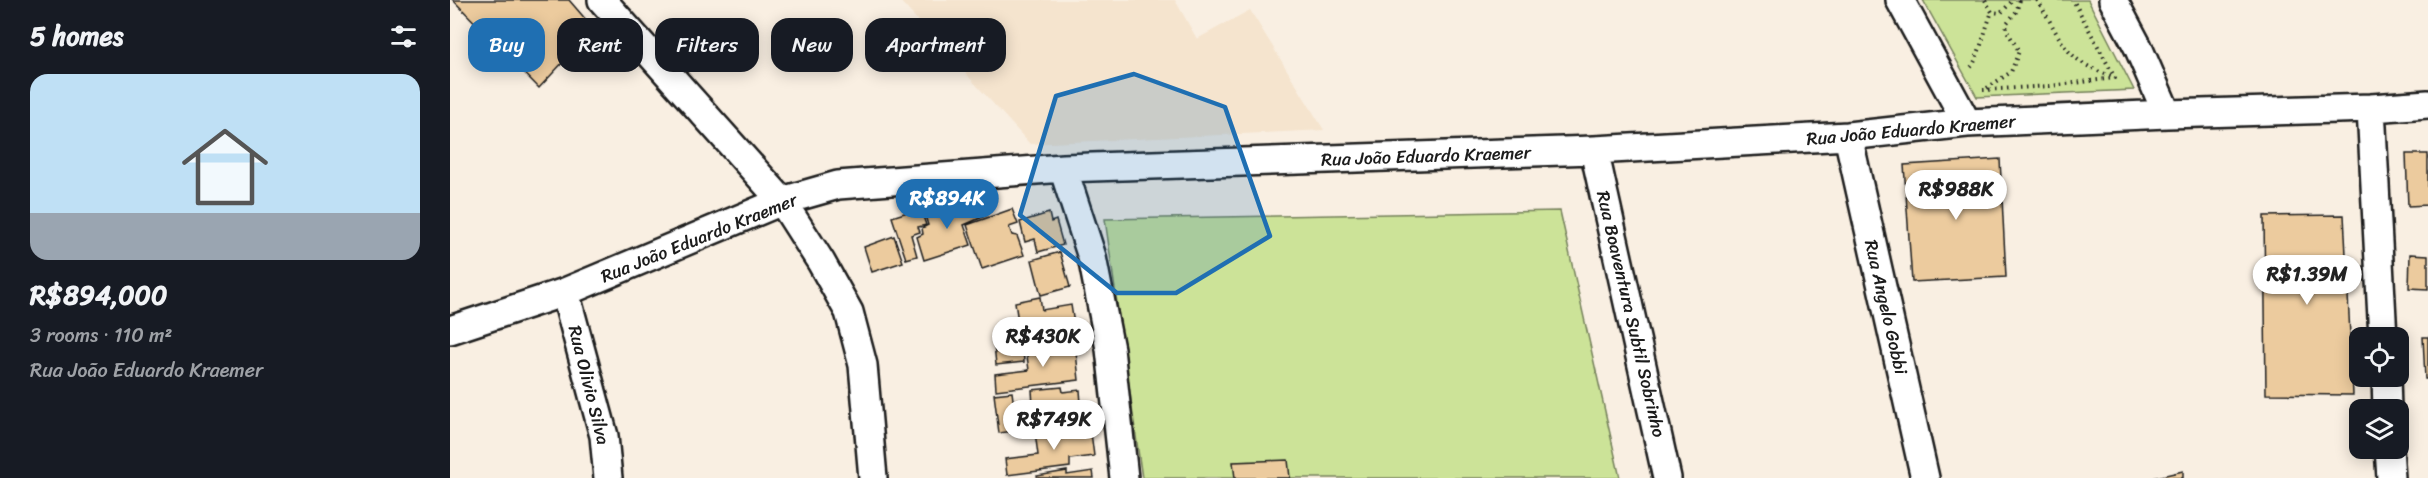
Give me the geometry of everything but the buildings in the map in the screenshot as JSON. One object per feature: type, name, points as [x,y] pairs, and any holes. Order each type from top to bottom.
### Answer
[{"type":"street","points":[[602,0],[782,201],[796,220],[849,312],[863,365],[873,478]]},
{"type":"street","points":[[1900,0],[1967,123]]},
{"type":"street","points":[[2113,0],[2138,47],[2167,114]]},
{"type":"street","name":"Rua João Eduardo Kraemer","points":[[450,330],[565,292],[782,201],[838,185],[1064,168],[1594,150],[1848,136],[1967,123],[2428,104]]},
{"type":"street","points":[[2371,108],[2383,327]]},
{"type":"street","name":"Rua Angelo Gobbi","points":[[1848,136],[1925,478]]},
{"type":"street","name":"Rua Boaventura Subtil Sobrinho","points":[[1594,150],[1667,478]]},
{"type":"street","points":[[1064,168],[1092,257],[1110,350],[1124,478]]},
{"type":"street","name":"Rua Olivio Silva","points":[[565,292],[604,436],[608,478]]},
{"type":"street","points":[[2390,459],[2391,478]]},
{"type":"path","points":[[1985,0],[1992,12]]},
{"type":"path","points":[[1992,12],[2001,13],[2013,0]]},
{"type":"path","points":[[2020,0],[2016,12],[2006,24],[2019,51],[2011,72],[1983,90],[2050,86],[2115,78]]},
{"type":"path","points":[[2037,0],[2067,52],[2080,64],[2115,78]]},
{"type":"path","points":[[2073,0],[2115,78]]},
{"type":"path","points":[[1971,68],[1976,62],[1981,38],[1992,12]]},
{"type":"highlighted area","points":[[1134,74],[1225,107],[1270,236],[1176,293],[1117,293],[1020,215],[1056,96]]},
{"type":"shaded area","points":[[899,0],[1175,0],[1197,39],[1250,10],[1324,130],[1030,144],[964,72],[1006,72],[1006,18],[915,18]]},
{"type":"green space","points":[[1923,0],[2088,0],[2134,90],[1977,97]]},
{"type":"green space","points":[[1560,211],[1620,478],[1142,478],[1105,219]]}]
